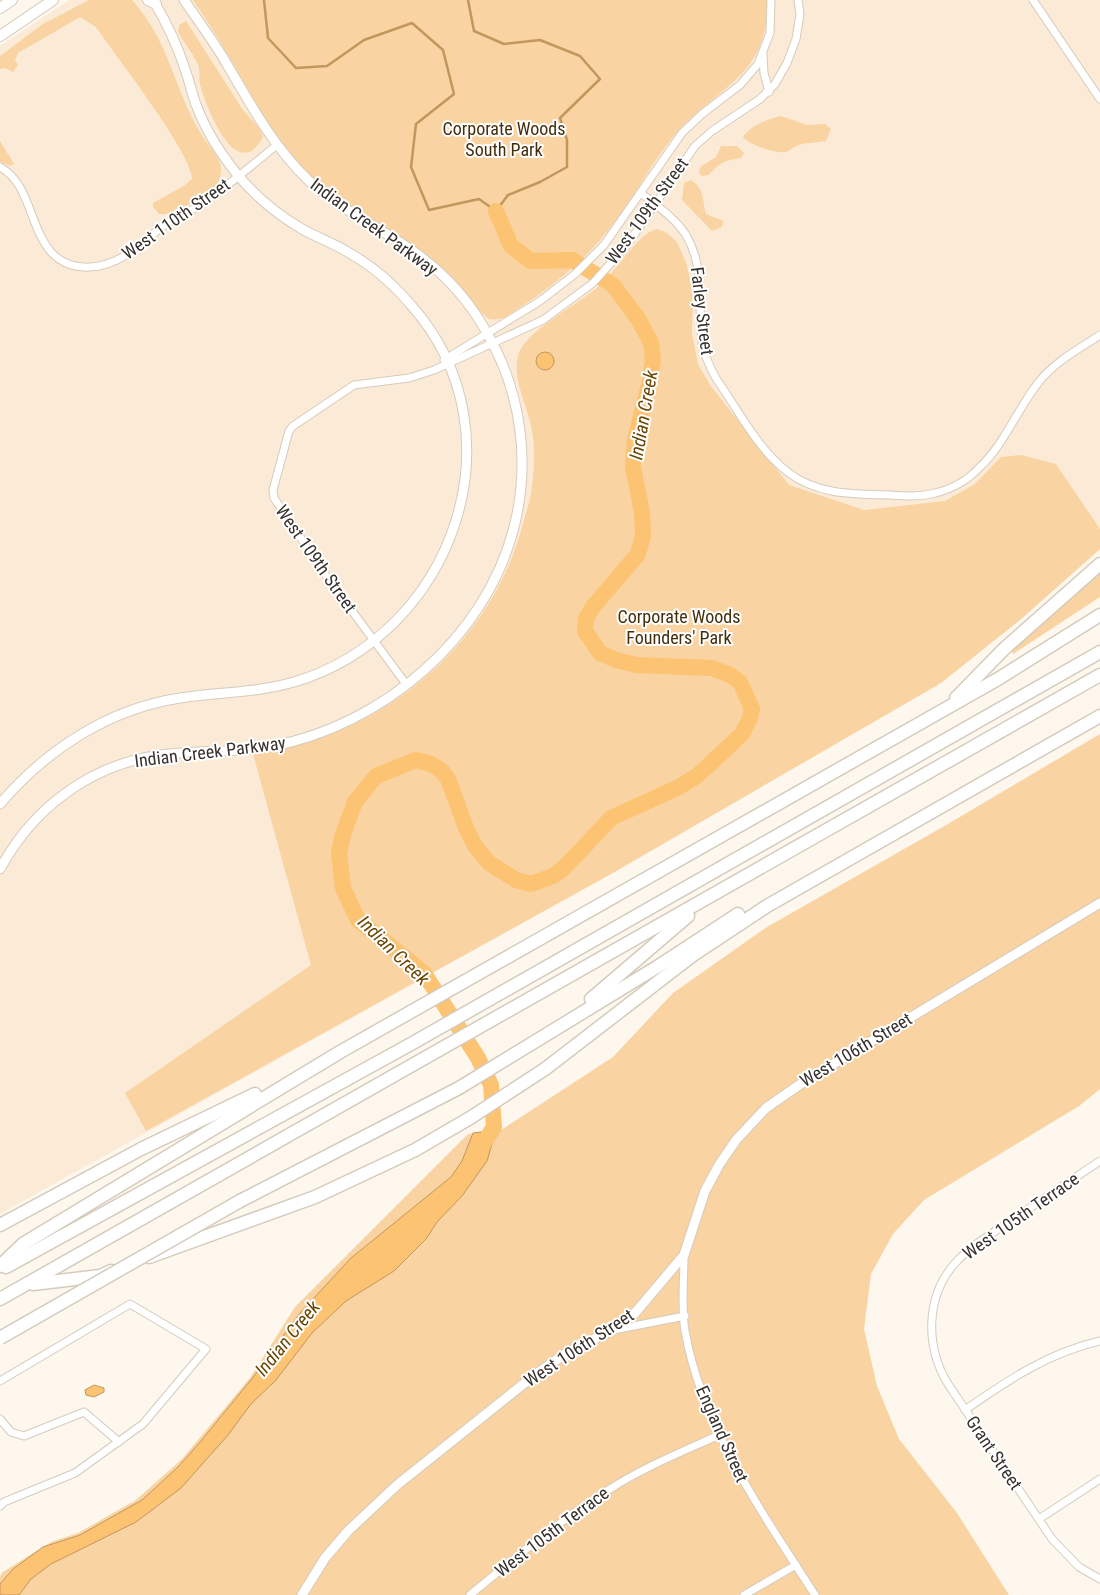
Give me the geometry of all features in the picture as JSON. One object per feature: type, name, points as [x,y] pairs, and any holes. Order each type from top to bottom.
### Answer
[{"type":"highway","points":[[944,710],[1005,648],[1100,564]]},
{"type":"highway","points":[[0,1266],[23,1244],[340,1052],[944,710],[1036,657],[1100,615]]},
{"type":"highway","points":[[0,1270],[411,1044],[1100,652]]},
{"type":"highway","points":[[0,1299],[1100,675]]},
{"type":"highway","points":[[25,1284],[100,1276],[315,1196],[415,1150],[510,1093],[579,1044],[693,955],[767,906],[1100,716]]},
{"type":"highway","points":[[549,1032],[602,990],[709,898]]},
{"type":"highway","points":[[0,1338],[240,1201],[459,1088],[657,967],[737,914],[767,906]]},
{"type":"highway","points":[[0,1225],[140,1149],[340,1052]]},
{"type":"main road","points":[[0,8],[12,0]]},
{"type":"main road","points":[[0,36],[53,0]]},
{"type":"street","name":"Indian Creek Parkway","points":[[0,869],[15,844],[42,812],[61,795],[102,771],[157,755],[229,752],[278,745],[300,739],[344,722],[387,698],[444,651],[476,612],[500,570],[514,526],[522,485],[521,432],[511,386],[491,339],[461,296],[433,267],[416,253],[364,222],[325,195],[303,175],[277,145],[254,113],[216,46],[184,0]]},
{"type":"street","name":"West 109th Street","points":[[491,339],[585,265],[622,222],[682,133],[702,114],[740,85],[758,64],[770,33],[771,0]]},
{"type":"street","name":"West 109th Street","points":[[406,684],[274,498],[273,490],[288,431],[354,385],[409,378],[434,370],[447,361],[491,339],[543,320],[593,283],[635,234],[695,146],[712,130],[769,92],[782,74],[793,51],[799,27],[798,0]]},
{"type":"street","points":[[1033,0],[1100,100]]},
{"type":"street","name":"Indian Creek Parkway","points":[[0,804],[44,759],[79,735],[112,718],[175,699],[252,692],[298,681],[333,667],[374,641],[405,612],[432,576],[450,540],[459,514],[466,478],[465,432],[458,393],[447,361],[415,308],[382,275],[350,253],[289,221],[259,197],[238,176],[218,147],[202,118],[173,38],[152,1]]},
{"type":"street","points":[[763,54],[764,73],[769,92]]},
{"type":"street","name":"West 110th Street","points":[[0,167],[13,177],[19,185],[41,237],[53,253],[64,263],[80,267],[94,267],[126,255],[168,222],[201,204],[277,145]]},
{"type":"street","name":"Farley Street","points":[[641,193],[681,229],[694,252],[701,279],[702,342],[711,368],[774,460],[803,482],[837,493],[918,496],[946,490],[969,477],[988,459],[1022,406],[1047,372],[1100,335]]},
{"type":"street","name":"West 106th Street","points":[[302,1595],[325,1558],[348,1530],[398,1485],[536,1374],[565,1354],[610,1331],[635,1312],[684,1255],[697,1209],[719,1165],[736,1140],[766,1108],[802,1083],[1100,903]]},
{"type":"street","name":"West 105th Terrace","points":[[934,1304],[949,1272],[968,1251],[1100,1161]]},
{"type":"street","name":"England Street","points":[[684,1255],[685,1330],[696,1373],[719,1435],[748,1491],[815,1595]]},
{"type":"street","points":[[0,1380],[130,1304],[206,1349],[144,1424],[75,1473],[4,1502],[0,1506]]},
{"type":"street","name":"Grant Street","points":[[934,1304],[932,1337],[935,1356],[941,1374],[1064,1554],[1079,1567],[1100,1579]]},
{"type":"street","points":[[610,1331],[685,1316]]},
{"type":"street","points":[[964,1410],[1032,1366],[1055,1354],[1100,1341]]},
{"type":"street","points":[[0,1419],[11,1432],[24,1436],[84,1412],[119,1442]]},
{"type":"street","name":"West 105th Terrace","points":[[470,1595],[544,1534],[610,1488],[649,1467],[719,1435]]},
{"type":"street","points":[[1039,1520],[1100,1479]]},
{"type":"street","points":[[744,1595],[796,1565]]},
{"type":"shaded area","points":[[69,0],[1100,0],[1100,549],[1020,620],[941,683],[611,874],[0,1214],[0,46]]},
{"type":"green space","points":[[89,0],[132,0],[155,32],[191,115],[203,137],[217,156],[221,167],[219,181],[208,194],[191,204],[166,214],[159,214],[153,207],[153,203],[184,186],[192,179],[189,166],[180,148],[151,103],[96,27],[80,17],[18,53],[15,60],[18,65],[13,72],[5,68],[0,69],[0,56],[43,24]]},
{"type":"green space","name":"Corporate Woods South Park","points":[[193,0],[767,0],[766,26],[759,47],[749,64],[736,79],[689,120],[673,137],[605,235],[579,262],[551,286],[504,318],[489,319],[424,254],[342,202],[312,177],[297,161],[261,111],[220,41]]},
{"type":"green space","points":[[186,21],[243,110],[260,129],[263,137],[253,150],[243,153],[234,149],[217,126],[201,88],[198,65],[178,32],[179,25]]},
{"type":"green space","points":[[781,116],[807,125],[825,124],[831,129],[826,141],[802,144],[785,152],[776,152],[763,148],[743,137],[755,126]]},
{"type":"green space","points":[[0,141],[14,164],[10,166],[0,162]]},
{"type":"green space","points":[[721,146],[737,146],[744,153],[741,158],[723,163],[709,175],[702,176],[699,173],[700,167],[716,157]]},
{"type":"green space","points":[[691,180],[696,183],[701,191],[706,214],[723,221],[722,227],[712,231],[682,200],[684,183]]},
{"type":"green space","name":"Corporate Woods Founders' Park","points":[[657,229],[667,233],[677,242],[687,265],[693,296],[692,334],[698,364],[710,385],[789,485],[864,510],[945,501],[975,484],[1001,457],[1021,455],[1056,464],[1100,529],[1100,549],[1020,620],[941,683],[611,874],[146,1131],[125,1093],[311,965],[253,754],[300,744],[345,728],[386,706],[424,678],[458,645],[486,607],[509,565],[531,495],[534,444],[517,374],[519,353],[532,335],[599,286],[642,238]]},
{"type":"green space","points":[[1100,572],[1100,597],[1013,654],[1011,650]]},
{"type":"green space","points":[[1100,734],[1100,1089],[1079,1106],[924,1200],[893,1234],[871,1274],[864,1329],[877,1386],[899,1439],[957,1513],[1009,1595],[0,1595],[0,1576],[3,1572],[51,1542],[78,1533],[136,1500],[182,1459],[250,1378],[295,1307],[468,1134],[501,1130],[613,1057],[673,993],[767,927],[948,824]]},
{"type":"water","points":[[545,352],[551,355],[554,361],[551,367],[545,370],[539,367],[536,361],[539,355]]},
{"type":"water","points":[[496,1130],[487,1161],[462,1196],[437,1222],[426,1239],[394,1271],[346,1301],[312,1333],[276,1380],[251,1404],[228,1435],[181,1488],[136,1522],[51,1564],[31,1579],[19,1595],[0,1595],[0,1584],[13,1569],[43,1547],[80,1535],[142,1500],[178,1467],[254,1376],[300,1313],[351,1258],[451,1177],[462,1161],[473,1133]]},
{"type":"water","points":[[94,1385],[104,1388],[104,1392],[94,1397],[86,1395],[85,1390]]},
{"type":"waterway","name":"Indian Creek","points":[[264,0],[268,38],[296,68],[327,66],[364,40],[412,23],[443,50],[454,94],[416,124],[411,167],[429,210],[479,199],[496,211],[508,195],[540,182],[567,167],[567,140],[560,118],[600,79],[580,56],[540,40],[504,44],[474,31],[468,0]]},
{"type":"waterway","name":"Indian Creek","points":[[480,1149],[494,1127],[491,1085],[478,1058],[424,973],[358,920],[343,888],[339,853],[343,834],[355,802],[376,776],[416,760],[431,764],[442,771],[448,779],[466,828],[475,846],[489,863],[516,880],[531,884],[553,876],[565,867],[611,818],[679,787],[698,775],[742,734],[752,709],[740,682],[730,675],[712,668],[636,665],[616,660],[600,653],[585,631],[586,619],[592,608],[638,554],[643,536],[642,512],[633,467],[635,439],[650,381],[653,360],[651,343],[639,320],[613,285],[572,260],[531,261],[511,246],[496,211]]}]
